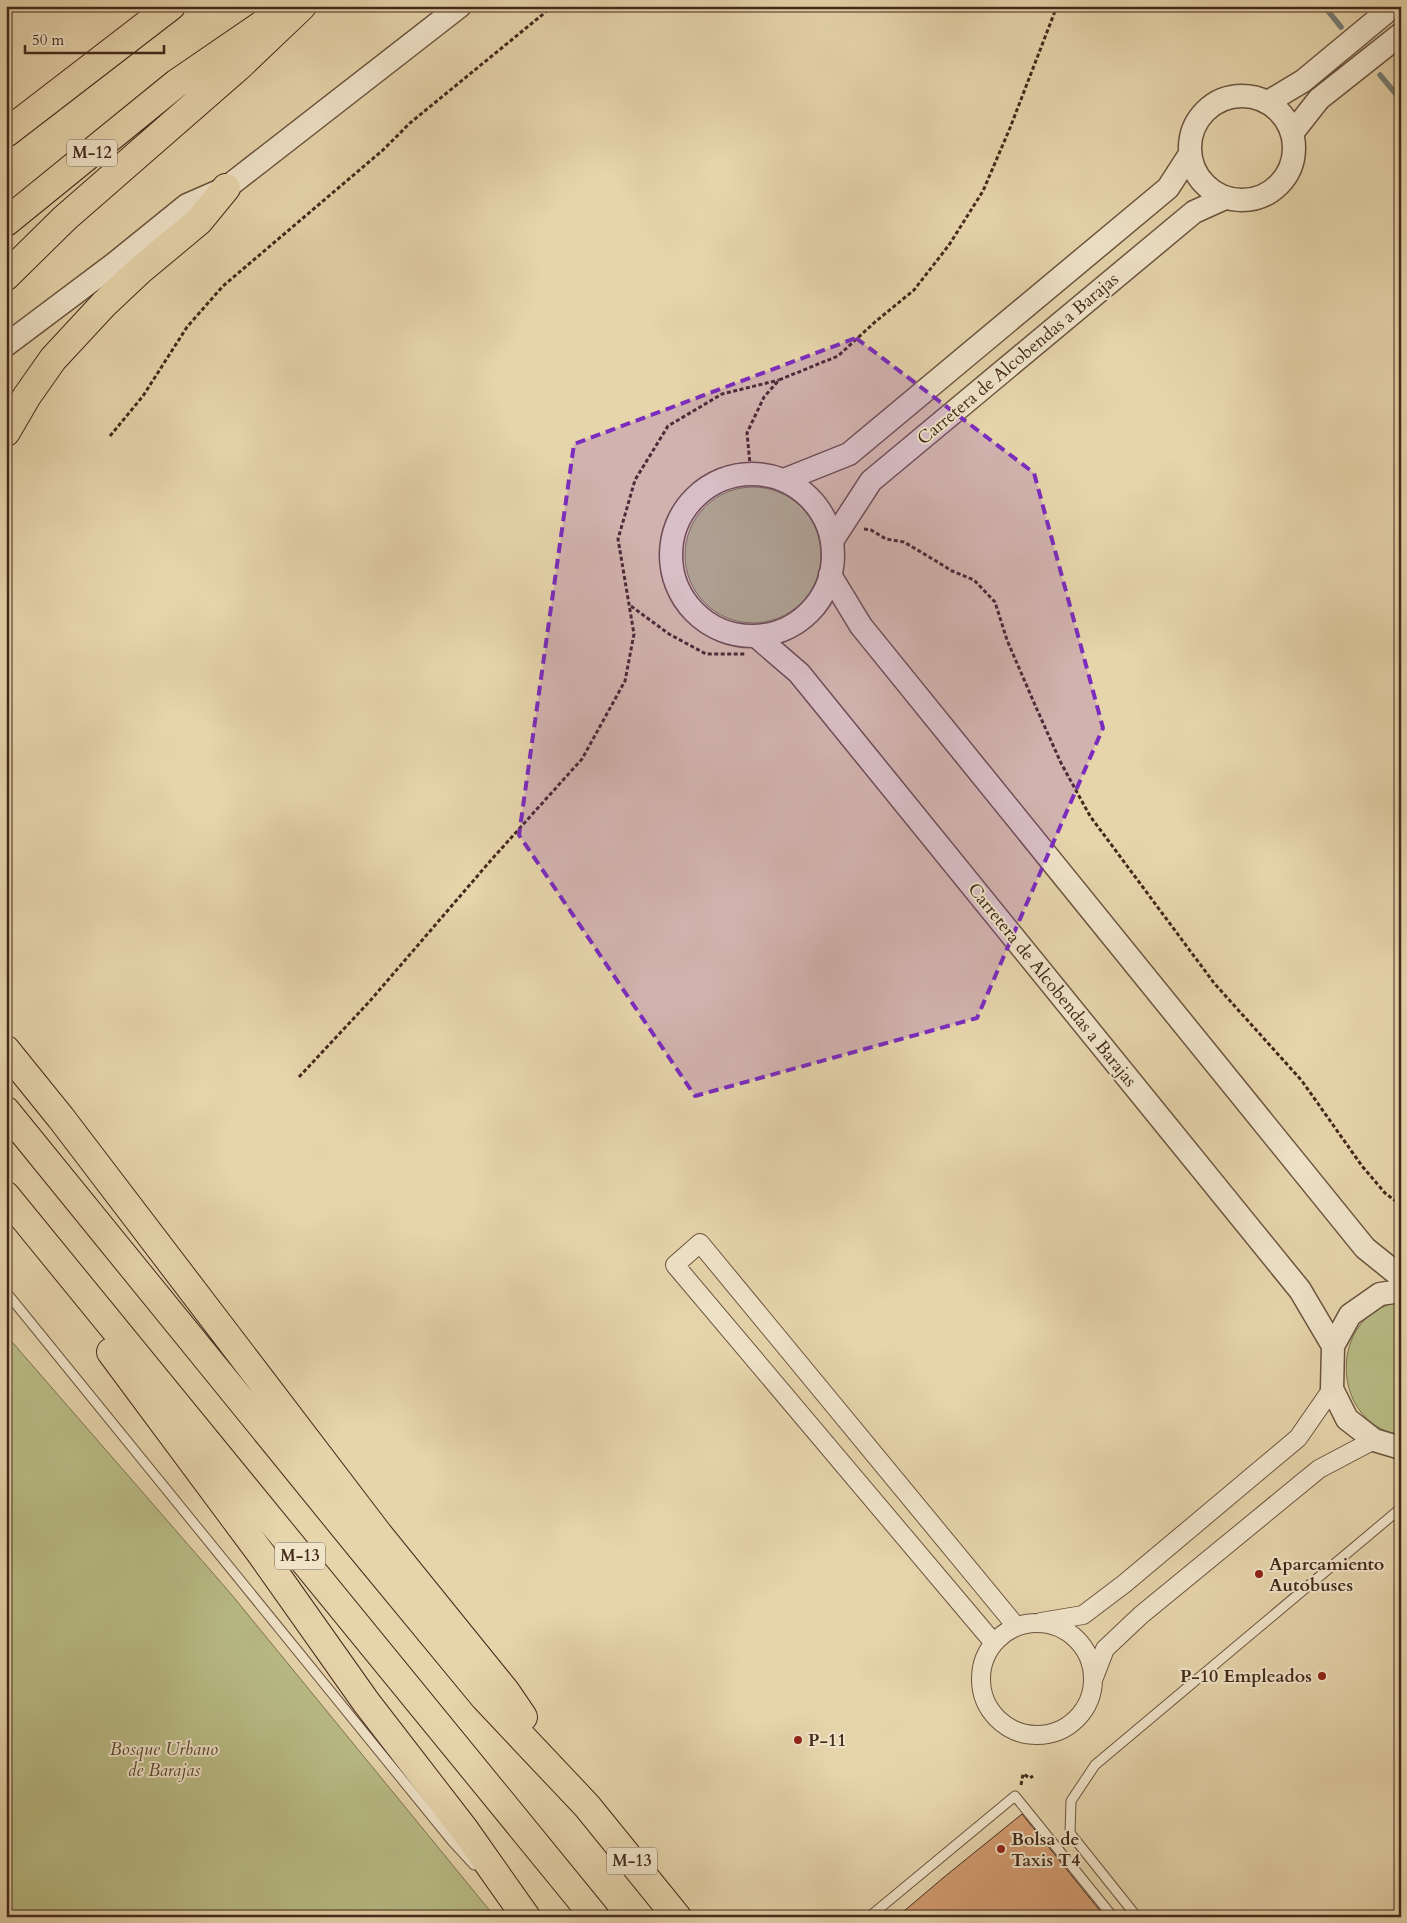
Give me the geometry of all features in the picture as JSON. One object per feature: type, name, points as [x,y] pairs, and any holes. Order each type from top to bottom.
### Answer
[{"type":"highway","points":[[6,133],[171,6]]},
{"type":"highway","name":"M-12","points":[[6,222],[177,83],[288,6]]},
{"type":"highway","points":[[6,276],[65,218],[238,66],[302,6]]},
{"type":"highway","points":[[6,432],[27,396],[53,359],[104,304],[139,271],[199,221],[226,188]]},
{"type":"highway","points":[[6,1031],[61,1118]]},
{"type":"highway","points":[[6,1050],[61,1118],[379,1535],[506,1692],[587,1806]]},
{"type":"highway","name":"M-13","points":[[6,1111],[485,1698],[587,1806],[677,1917]]},
{"type":"highway","name":"M-13","points":[[6,1196],[595,1917]]},
{"type":"highway","points":[[6,1220],[113,1355],[262,1555],[366,1702],[464,1828],[526,1917]]},
{"type":"street","points":[[6,345],[114,264],[187,205],[226,188],[460,6]]},
{"type":"street","points":[[1268,102],[1303,81],[1385,13],[1389,6]]},
{"type":"street","points":[[1293,132],[1318,99],[1401,34]]},
{"type":"street","points":[[1247,95],[1268,102],[1283,115],[1293,132],[1295,153],[1289,173],[1274,190],[1254,199],[1225,198],[1201,181],[1190,154],[1192,131],[1205,111],[1224,98],[1247,95]]},
{"type":"street","name":"Carretera de Alcobendas a Barajas","points":[[784,480],[848,454],[1168,188],[1190,154]]},
{"type":"street","name":"Carretera de Alcobendas a Barajas","points":[[832,541],[871,481],[1194,212],[1225,198]]},
{"type":"street","points":[[751,474],[767,475],[784,480],[806,494],[822,515],[832,541],[833,556],[830,575],[825,590],[816,605],[804,617],[789,627],[773,633],[753,645],[710,623],[691,608],[678,587],[672,564],[672,540],[680,517],[694,498],[713,483],[736,475],[751,474]]},
{"type":"street","points":[[830,575],[861,626],[1358,1240],[1401,1277]]},
{"type":"street","name":"Carretera de Alcobendas a Barajas","points":[[753,645],[799,673],[812,688],[1300,1290],[1333,1346]]},
{"type":"street","points":[[993,1642],[675,1264],[700,1243],[1016,1626]]},
{"type":"street","points":[[1401,1291],[1380,1294],[1350,1314],[1333,1346],[1332,1389],[1347,1419],[1374,1440],[1401,1448]]},
{"type":"street","points":[[1332,1389],[1298,1438],[1124,1584],[1083,1615],[1023,1623],[1007,1630],[993,1642],[984,1657],[980,1675],[982,1693],[989,1709],[998,1720],[1022,1734],[1039,1736],[1055,1732],[1070,1725],[1082,1713],[1090,1698],[1093,1680],[1105,1649],[1141,1615],[1319,1469],[1374,1440]]},
{"type":"street","points":[[1041,1622],[1058,1626],[1073,1635],[1084,1648],[1091,1663],[1093,1680]]},
{"type":"lane","points":[[6,1292],[452,1841],[520,1917]]},
{"type":"lane","points":[[1138,1917],[1070,1834],[1071,1801],[1095,1765],[1401,1508]]},
{"type":"lane","points":[[869,1917],[1015,1796],[1113,1917]]},
{"type":"path","points":[[110,436],[143,396],[187,327],[223,286],[384,150],[410,123],[553,6]]},
{"type":"path","points":[[299,1077],[369,1002],[582,759],[625,681],[634,634],[631,606],[618,539],[635,480],[668,426],[722,394],[779,380],[838,356],[914,290],[949,246],[983,191],[1010,128],[1057,6]]},
{"type":"path","points":[[751,474],[747,433],[764,397],[779,380]]},
{"type":"path","points":[[845,522],[854,527],[871,530],[886,539],[904,542],[936,560],[952,572],[974,580],[995,602],[1007,640],[1035,705],[1061,763],[1090,816],[1214,983],[1302,1081],[1362,1166],[1385,1193],[1401,1205]]},
{"type":"path","points":[[631,606],[669,634],[706,654],[753,645]]},
{"type":"path","points":[[1016,1787],[1021,1785],[1023,1774],[1030,1778],[1032,1776]]},
{"type":"highlighted area","points":[[856,338],[1034,473],[1103,728],[977,1018],[695,1096],[519,835],[574,444]]},
{"type":"green space","points":[[753,487],[779,492],[791,498],[801,507],[810,517],[816,529],[821,555],[816,581],[810,593],[801,603],[791,612],[779,618],[753,623],[727,618],[715,612],[705,603],[696,593],[690,581],[685,555],[690,529],[696,517],[705,507],[715,498],[727,492]]},
{"type":"green space","points":[[1401,1302],[1401,1435],[1377,1426],[1360,1411],[1350,1390],[1346,1368],[1350,1345],[1360,1325],[1377,1310]]},
{"type":"green space","name":"Bosque Urbano de Barajas","points":[[6,1335],[231,1594],[495,1917],[6,1917]]},
{"type":"building","points":[[1022,1814],[1105,1917],[897,1917],[943,1878]]},
{"type":"waterway","points":[[1324,6],[1341,27]]},
{"type":"waterway","points":[[1380,75],[1401,100]]},
{"type":"place","name":"Aparcamiento Autobuses","points":[[1259,1574]]},
{"type":"place","name":"P-10 Empleados","points":[[1322,1676]]},
{"type":"place","name":"P-11","points":[[798,1740]]},
{"type":"place","name":"Bolsa de Taxis T4","points":[[1001,1849]]}]
